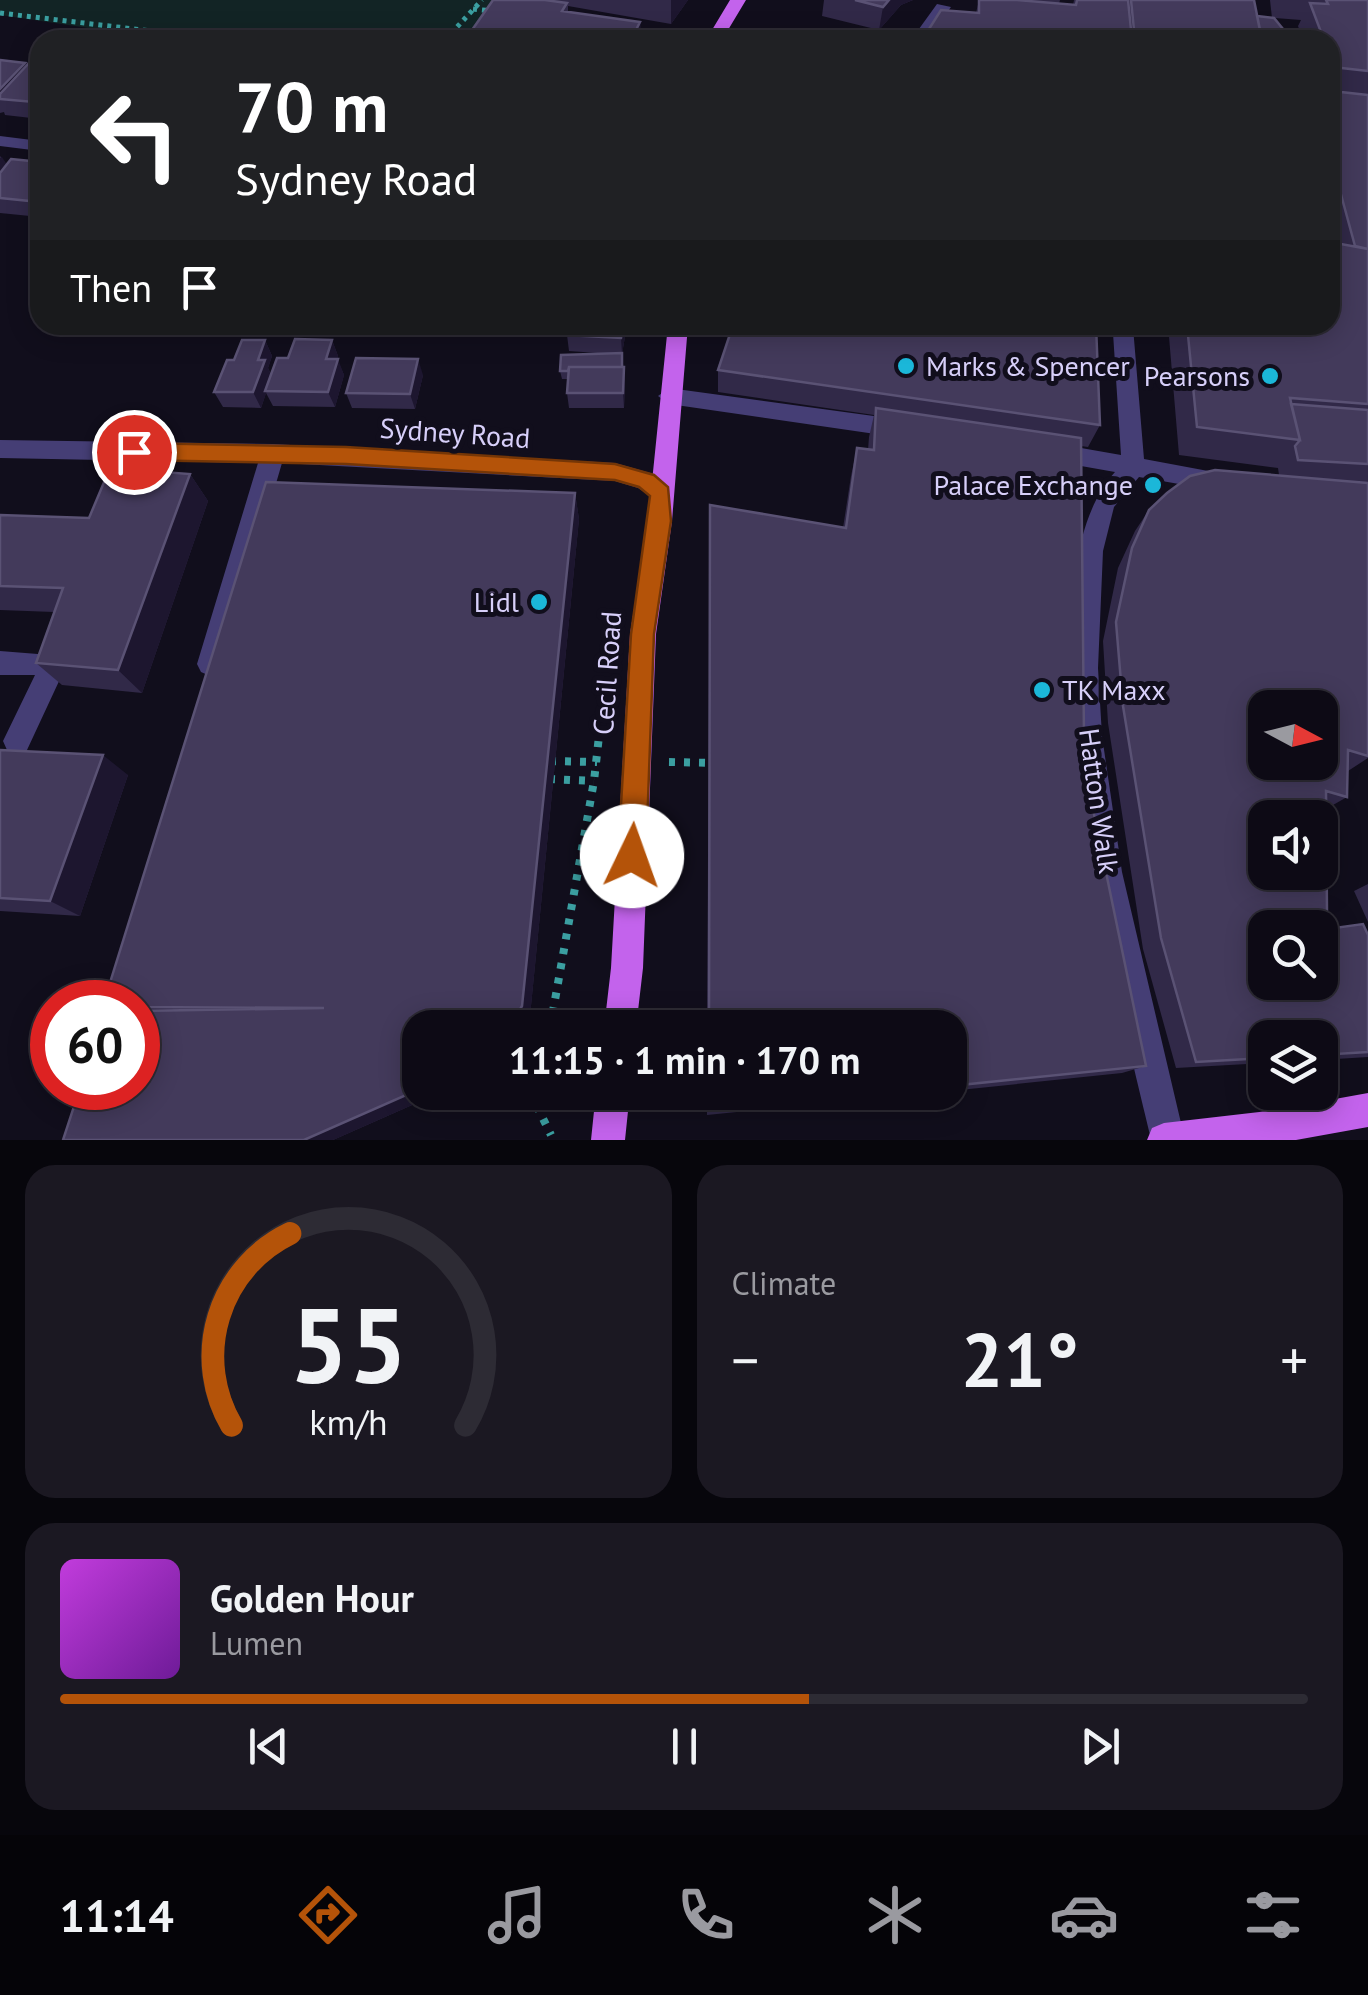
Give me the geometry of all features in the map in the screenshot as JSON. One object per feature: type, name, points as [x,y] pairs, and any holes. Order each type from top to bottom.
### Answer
[{"type":"main road","points":[[720,30],[738,0]]},
{"type":"main road","name":"Cecil Road","points":[[622,1010],[642,634],[677,335]]},
{"type":"main road","points":[[608,1140],[611,1110]]},
{"type":"main road","points":[[1166,1140],[1268,1128],[1368,1110]]},
{"type":"street","points":[[926,30],[942,7]]},
{"type":"street","points":[[0,141],[30,145]]},
{"type":"street","points":[[1124,335],[1133,468]]},
{"type":"street","points":[[669,396],[927,433]]},
{"type":"street","points":[[1019,447],[1242,485]]},
{"type":"street","name":"Sydney Road","points":[[0,450],[272,454],[615,472],[646,481],[660,493]]},
{"type":"street","points":[[200,697],[272,454]]},
{"type":"street","name":"Hatton Walk","points":[[1133,468],[1104,504],[1090,552],[1084,634],[1086,701],[1122,947],[1166,1140]]},
{"type":"street","points":[[0,663],[54,664],[17,741]]},
{"type":"path","points":[[454,30],[482,0]]},
{"type":"path","points":[[473,9],[496,12]]},
{"type":"path","points":[[0,13],[142,30]]},
{"type":"path","points":[[553,1010],[594,780],[606,675]]},
{"type":"path","points":[[710,762],[730,763]]},
{"type":"path","points":[[544,779],[594,780]]},
{"type":"path","points":[[539,1110],[551,1135]]},
{"type":"shaded area","points":[[0,0],[497,0],[475,30],[102,30],[0,15]]},
{"type":"building","points":[[493,0],[567,3],[562,11],[640,22],[636,30],[472,30]]},
{"type":"building","points":[[855,0],[889,0],[883,7]]},
{"type":"building","points":[[979,0],[1076,5],[1077,0],[1128,0],[1131,30],[928,30],[941,10],[979,13]]},
{"type":"building","points":[[1131,0],[1254,0],[1260,30],[1134,30]]},
{"type":"building","points":[[1326,0],[1368,0],[1368,71],[1340,68],[1340,30],[1320,30],[1310,3],[1328,4]]},
{"type":"building","points":[[1257,16],[1274,18],[1284,30],[1260,30]]},
{"type":"building","points":[[0,60],[25,63],[0,89]]},
{"type":"building","points":[[30,63],[30,102],[0,99],[0,94]]},
{"type":"building","points":[[1340,89],[1368,95],[1368,249],[1355,246],[1340,191]]},
{"type":"building","points":[[11,159],[30,161],[30,201],[0,198],[0,173]]},
{"type":"building","name":"Pearsons","points":[[1340,244],[1368,249],[1368,404],[1290,398],[1300,440],[1197,427],[1188,335],[1340,335]]},
{"type":"building","points":[[567,335],[621,335],[621,338]]},
{"type":"building","name":"Marks & Spencer","points":[[730,335],[1096,335],[1100,425],[718,370]]},
{"type":"building","points":[[295,339],[332,340],[326,359],[338,359],[328,392],[265,391],[277,358],[288,358]]},
{"type":"building","points":[[242,340],[265,340],[258,360],[265,360],[253,392],[214,392],[227,360],[234,360]]},
{"type":"building","points":[[622,353],[622,367],[569,367],[568,371],[560,371],[561,355]]},
{"type":"building","points":[[356,358],[418,359],[410,394],[346,393]]},
{"type":"building","points":[[569,367],[624,367],[623,393],[567,393]]},
{"type":"building","points":[[1291,404],[1368,410],[1368,464],[1298,460],[1295,446],[1300,440]]},
{"type":"building","points":[[876,408],[1081,438],[1084,737],[1089,790],[1146,1066],[967,1084],[967,1010],[709,1010],[710,505],[846,528],[857,448],[874,450]]},
{"type":"building","points":[[110,468],[190,474],[118,670],[36,663],[63,588],[0,586],[0,515],[89,518]]},
{"type":"building","points":[[1215,470],[1368,483],[1368,756],[1348,750],[1347,797],[1326,791],[1326,800],[1248,800],[1248,890],[1327,890],[1327,910],[1248,910],[1248,1000],[1338,1000],[1338,928],[1363,924],[1368,935],[1368,1052],[1338,1054],[1338,1020],[1248,1020],[1248,1059],[1196,1062],[1161,938],[1123,706],[1116,622],[1132,548],[1149,510],[1190,476]]},
{"type":"building","points":[[266,482],[575,493],[520,1010],[402,1010],[402,1097],[304,1140],[63,1140],[73,1110],[160,1110],[160,1011],[324,1008],[160,1007],[160,980],[111,980]]},
{"type":"building","points":[[0,750],[103,755],[50,901],[0,898]]},
{"type":"place","name":"Marks & Spencer","points":[[906,366]]},
{"type":"place","name":"Pearsons","points":[[1270,376]]},
{"type":"place","name":"Palace Exchange","points":[[1153,485]]},
{"type":"place","name":"Lidl","points":[[539,602]]},
{"type":"place","name":"TK Maxx","points":[[1042,690]]},
{"type":"route","points":[[134,452],[346,456],[615,472],[646,481],[660,493],[660,521],[642,634],[632,856]]}]
